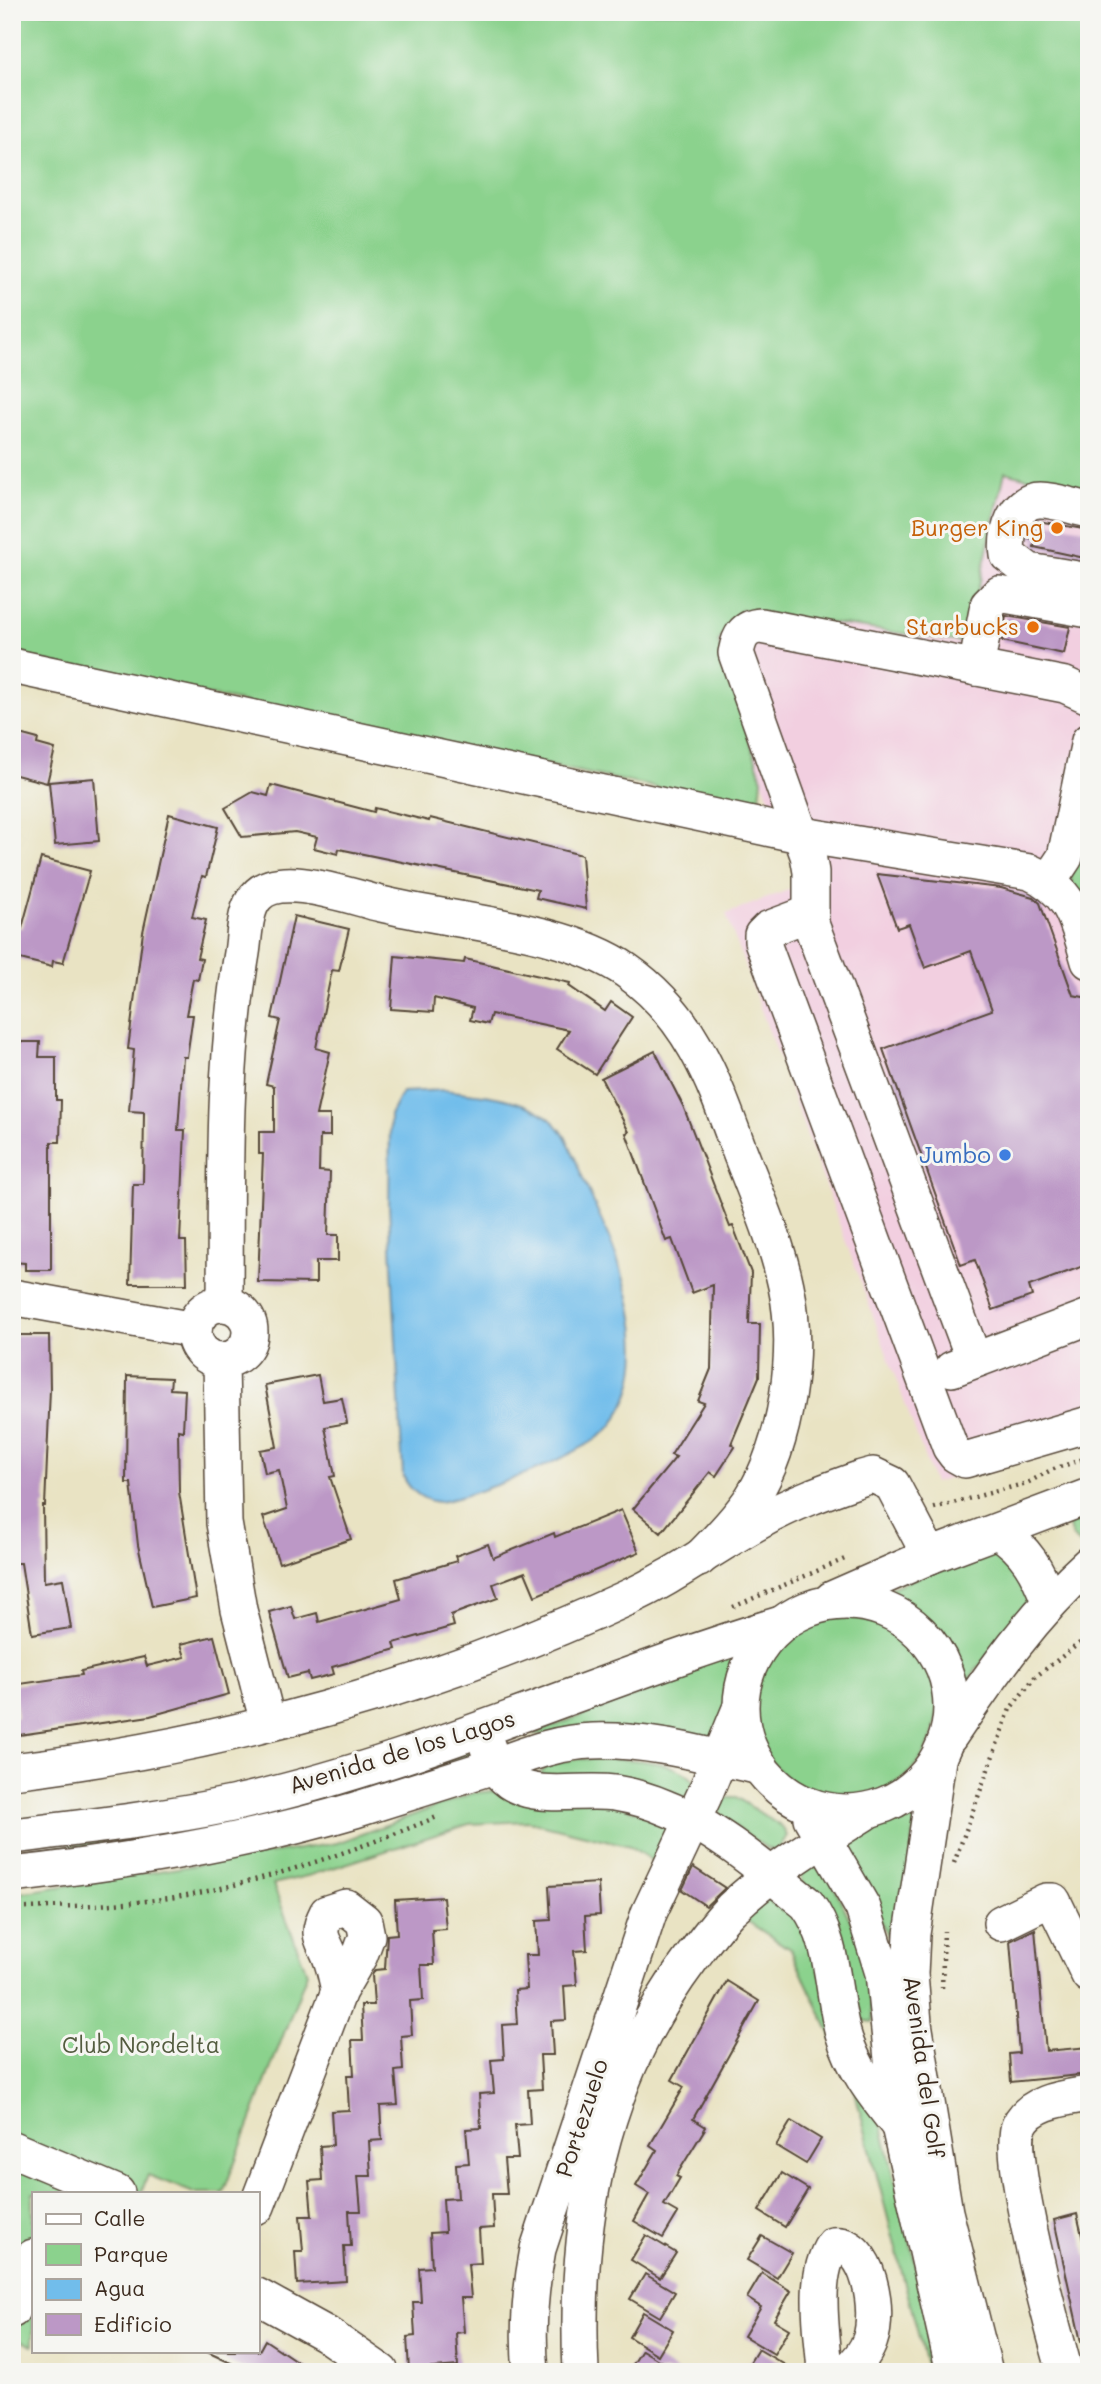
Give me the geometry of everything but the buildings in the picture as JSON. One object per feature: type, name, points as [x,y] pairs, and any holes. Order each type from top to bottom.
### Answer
[{"type":"street","points":[[1089,510],[1040,500],[1029,503],[1012,520],[1007,547],[1008,555],[1029,570],[1089,581]]},
{"type":"street","points":[[975,668],[988,605],[999,594],[1089,610]]},
{"type":"street","points":[[974,1360],[811,924],[811,872],[795,834],[736,653],[739,636],[752,626],[761,626],[1065,685],[1089,696]]},
{"type":"street","points":[[12,666],[795,834],[1030,872],[1049,881],[1070,905],[1089,961]]},
{"type":"street","points":[[1049,881],[1065,857],[1089,741]]},
{"type":"street","points":[[225,1303],[229,1045],[250,906],[266,887],[282,884],[304,886],[561,941],[626,970],[678,1018],[711,1073],[775,1246],[786,1286],[792,1360],[776,1440],[754,1496],[737,1519],[699,1559]]},
{"type":"street","points":[[811,924],[800,917],[768,929],[762,935],[762,941],[950,1447],[965,1460],[1089,1424]]},
{"type":"street","points":[[12,1297],[194,1330]]},
{"type":"street","points":[[225,1303],[243,1311],[251,1329],[250,1339],[239,1355],[221,1361],[204,1354],[198,1347],[194,1330],[201,1313],[207,1307],[225,1303]]},
{"type":"street","points":[[926,1378],[1089,1317]]},
{"type":"street","points":[[221,1361],[224,1523],[239,1610],[268,1723]]},
{"type":"street","points":[[776,1440],[782,1462],[792,1478],[805,1486],[830,1489]]},
{"type":"street","points":[[12,1771],[99,1760],[268,1723],[418,1680],[569,1624],[674,1576],[762,1520],[830,1489],[862,1478],[883,1477],[892,1483],[930,1556]]},
{"type":"street","points":[[1089,1496],[930,1556],[780,1624],[754,1657],[745,1677],[740,1709],[746,1739],[760,1767],[778,1788],[802,1803],[824,1810],[846,1813],[890,1804],[925,1778],[990,1677],[1049,1601],[1089,1564]]},
{"type":"street","points":[[998,1531],[1024,1552],[1037,1570],[1049,1601]]},
{"type":"street","points":[[817,1605],[842,1601],[867,1603],[891,1612],[913,1625],[931,1643],[944,1665],[951,1690],[952,1715],[943,1750]]},
{"type":"street","name":"Avenida de los Lagos","points":[[12,1836],[141,1821],[234,1803],[346,1773],[483,1730],[690,1651],[780,1624]]},
{"type":"street","name":"Portezuelo","points":[[531,2372],[529,2348],[532,2281],[538,2249],[649,1913],[693,1821],[740,1709]]},
{"type":"street","points":[[483,1730],[493,1766],[512,1783],[542,1794],[622,1795],[641,1798],[693,1821],[807,1904],[819,1920],[827,1941],[843,2034],[862,2076],[899,2126]]},
{"type":"street","name":"Avenida de los Lagos","points":[[12,1875],[139,1859],[258,1834],[352,1811],[548,1746],[592,1741],[639,1744],[760,1767]]},
{"type":"street","name":"Avenida del Golf","points":[[943,1750],[912,1934],[910,1974],[902,2024],[899,2126],[954,2372]]},
{"type":"street","name":"Avenida del Golf","points":[[802,1803],[863,1908],[902,2024],[985,2372]]},
{"type":"street","name":"Portezuelo","points":[[580,2372],[579,2278],[586,2218],[608,2122],[655,2015],[675,1981],[730,1910],[771,1876],[869,1810]]},
{"type":"street","points":[[1001,1923],[1046,1901],[1053,1901],[1089,1975]]},
{"type":"street","points":[[259,2201],[339,1991]]},
{"type":"street","points":[[843,2034],[902,2024]]},
{"type":"street","points":[[1065,2372],[1030,2228],[1016,2142],[1019,2126],[1039,2106],[1089,2094]]},
{"type":"street","points":[[12,2149],[63,2183],[112,2192]]},
{"type":"street","points":[[825,2372],[821,2290],[826,2256],[833,2245],[844,2244],[856,2250],[869,2281],[874,2321],[870,2340],[859,2361],[848,2372]]},
{"type":"street","points":[[12,2310],[32,2260]]},
{"type":"street","points":[[259,2298],[326,2334],[381,2372]]},
{"type":"street","points":[[12,2316],[32,2323]]},
{"type":"path","points":[[953,1867],[1010,1709],[1035,1677],[1089,1636]]},
{"type":"path","points":[[12,1909],[147,1901],[198,1892],[380,1841],[442,1815]]},
{"type":"path","points":[[943,1994],[944,1927]]},
{"type":"shaded area","points":[[1005,472],[1089,494],[1089,1437],[934,1483],[726,914],[801,885],[762,779],[718,642],[742,610],[966,643]]},
{"type":"green space","points":[[12,12],[1089,12],[1089,494],[1005,472],[966,643],[741,610],[718,642],[762,779],[760,798],[746,806],[12,655]]},
{"type":"green space","points":[[1089,768],[1089,924],[1071,879]]},
{"type":"green space","points":[[1089,1513],[1089,1547],[1075,1540],[1069,1527],[1075,1517]]},
{"type":"green space","points":[[997,1551],[1012,1556],[1031,1599],[963,1687],[950,1658],[933,1632],[917,1617],[885,1596],[888,1589],[976,1554]]},
{"type":"green space","points":[[845,1615],[863,1616],[880,1622],[896,1630],[910,1642],[922,1656],[930,1672],[936,1689],[936,1725],[930,1742],[922,1758],[910,1772],[896,1784],[880,1792],[863,1798],[845,1799],[827,1798],[810,1792],[794,1784],[780,1772],[768,1758],[760,1742],[754,1725],[753,1707],[754,1689],[760,1672],[768,1656],[780,1642],[794,1630],[810,1622],[827,1616]]},
{"type":"green space","points":[[726,1651],[734,1651],[737,1658],[715,1748],[533,1734],[647,1691]]},
{"type":"green space","points":[[469,1746],[481,1751],[329,1809],[12,1868],[12,1853],[237,1819],[324,1799]]},
{"type":"green space","points":[[575,1759],[622,1759],[658,1763],[687,1775],[696,1784],[686,1798],[543,1776],[541,1772],[552,1763]]},
{"type":"green space","name":"Club Nordelta","points":[[493,1791],[512,1797],[599,1797],[667,1823],[668,1837],[654,1862],[630,1846],[528,1821],[469,1824],[311,1875],[273,1884],[307,1973],[223,2192],[191,2192],[148,2175],[141,2192],[32,2192],[32,2345],[12,2338],[12,1894],[337,1843],[473,1793]]},
{"type":"green space","points":[[729,1797],[736,1797],[783,1828],[787,1836],[777,1851],[768,1849],[721,1817],[718,1804]]},
{"type":"green space","points":[[907,1816],[915,1819],[901,1966],[845,1844]]},
{"type":"green space","points":[[814,1865],[829,1877],[862,1944],[873,2022],[860,2020],[850,2009],[802,1881],[802,1874]]},
{"type":"green space","points":[[772,1895],[788,1895],[880,2118],[942,2372],[928,2372],[852,2080],[791,1950],[744,1919]]},
{"type":"water","points":[[444,1090],[514,1101],[550,1119],[563,1133],[621,1271],[635,1336],[635,1367],[628,1397],[612,1425],[600,1436],[582,1448],[532,1471],[439,1502],[418,1494],[403,1476],[389,1207],[390,1115],[402,1092]]},
{"type":"place","name":"Burger King","points":[[1057,528]]},
{"type":"place","name":"Starbucks","points":[[1033,627]]},
{"type":"place","name":"Jumbo","points":[[1005,1155]]}]
